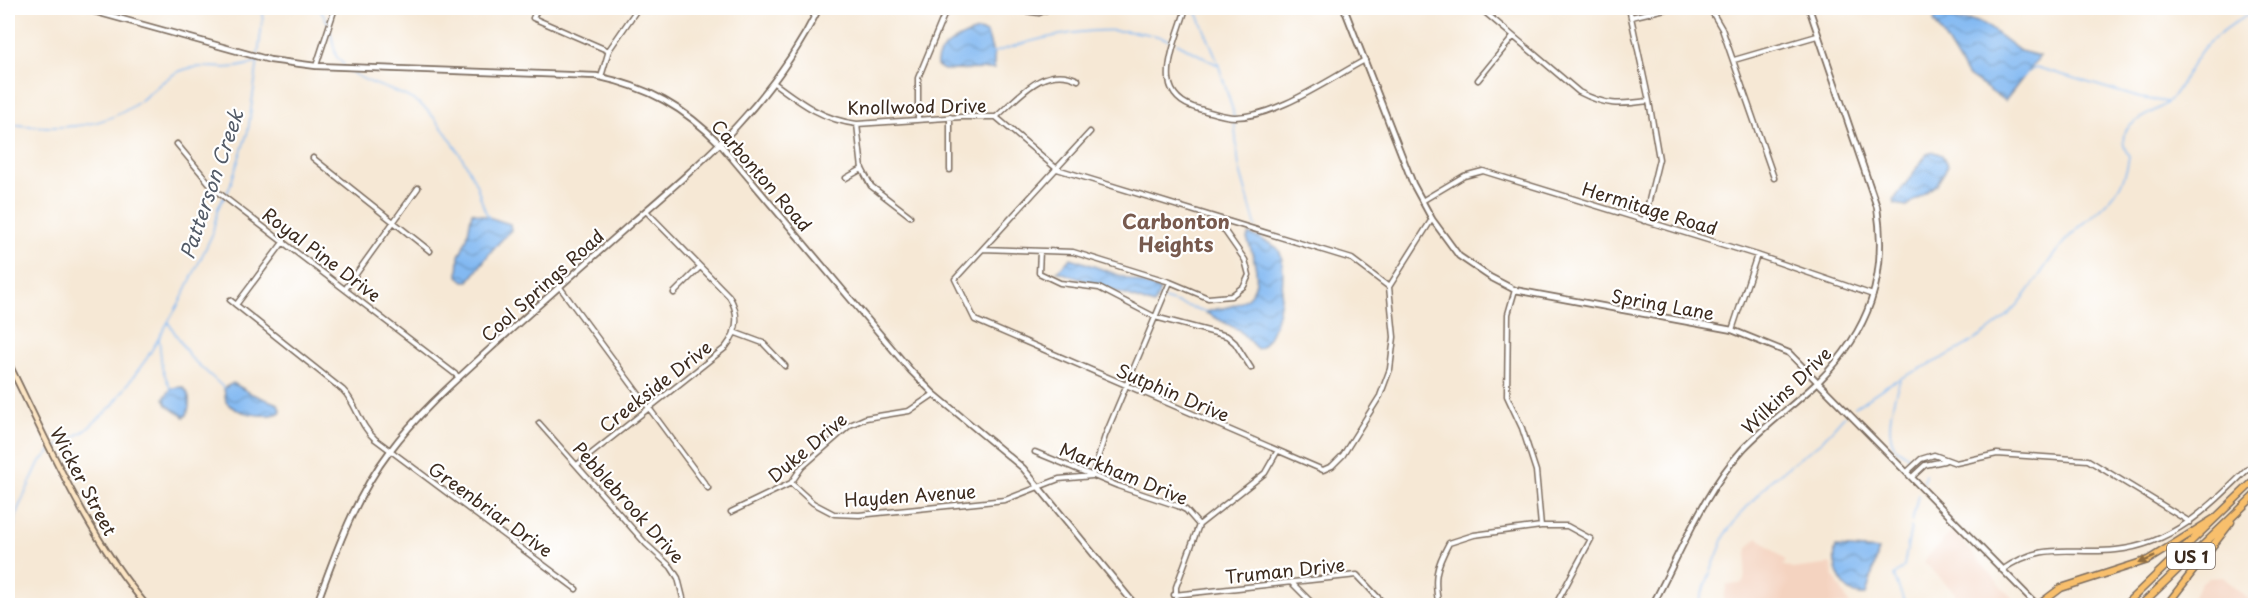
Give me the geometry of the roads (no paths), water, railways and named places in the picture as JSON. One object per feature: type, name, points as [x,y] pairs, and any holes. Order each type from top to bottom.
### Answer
[{"type":"highway","name":"US 1","points":[[2124,606],[2256,479]]},
{"type":"highway","name":"US 1","points":[[2140,606],[2256,494]]},
{"type":"highway","points":[[2166,606],[2242,507]]},
{"type":"highway","points":[[2037,605],[2061,588],[2148,560],[2215,518]]},
{"type":"main road","name":"Wicker Street","points":[[8,362],[81,509],[101,543],[147,606]]},
{"type":"street","name":"Carbonton Road","points":[[82,8],[270,60],[316,66],[600,77],[641,88],[670,104],[697,120],[721,145],[900,359],[934,394],[1023,468],[1136,606]]},
{"type":"street","points":[[316,66],[335,8]]},
{"type":"street","points":[[537,8],[533,18],[609,51]]},
{"type":"street","points":[[600,77],[609,51],[638,8]]},
{"type":"street","name":"Cool Springs Road","points":[[316,606],[340,537],[367,485],[390,452],[420,416],[459,376],[721,145],[774,83],[819,8]]},
{"type":"street","points":[[918,119],[918,78],[946,8]]},
{"type":"street","points":[[1004,8],[1039,13],[1049,9]]},
{"type":"street","points":[[1186,8],[1169,68],[1169,81],[1174,95],[1187,106],[1232,117],[1251,116],[1271,110],[1365,60]]},
{"type":"street","name":"Spring Lane","points":[[1344,8],[1422,201],[1432,219],[1460,256],[1490,278],[1515,290],[1732,330],[1789,353],[1819,381],[2001,571],[2037,605]]},
{"type":"street","points":[[1480,8],[1579,92],[1618,106],[1649,101]]},
{"type":"street","points":[[1629,8],[1659,159],[1644,221]]},
{"type":"street","points":[[1631,17],[1669,8]]},
{"type":"street","points":[[1705,8],[1712,12],[1722,29],[1774,178]]},
{"type":"street","name":"Wilkins Drive","points":[[1653,606],[1726,472],[1744,448],[1819,381],[1841,357],[1859,330],[1873,295],[1881,265],[1882,249],[1877,207],[1809,8]]},
{"type":"street","points":[[1734,60],[1817,36]]},
{"type":"street","points":[[1478,80],[1514,37]]},
{"type":"street","points":[[996,117],[1025,88],[1047,77],[1070,76],[1078,80]]},
{"type":"street","name":"Knollwood Drive","points":[[774,83],[808,109],[840,122],[857,124],[950,117],[996,117],[1057,169],[1352,260],[1372,271],[1389,287]]},
{"type":"street","points":[[950,117],[950,170]]},
{"type":"street","points":[[857,124],[862,169],[871,186],[910,216]]},
{"type":"street","name":"Sutphin Drive","points":[[1090,132],[956,279],[975,320],[1125,387],[1323,470],[1332,466],[1343,455],[1380,396],[1390,369],[1394,337],[1389,287]]},
{"type":"street","name":"Royal Pine Drive","points":[[177,144],[215,190],[459,376]]},
{"type":"street","points":[[313,158],[430,251]]},
{"type":"street","points":[[846,178],[862,169]]},
{"type":"street","name":"Hermitage Road","points":[[1422,201],[1464,176],[1483,171],[1757,255],[1873,295]]},
{"type":"street","points":[[346,288],[418,188]]},
{"type":"street","points":[[646,211],[734,304],[736,333],[763,343],[785,366]]},
{"type":"street","points":[[982,249],[1073,252],[1170,282],[1208,298],[1231,296],[1244,286],[1249,275],[1245,260],[1216,218]]},
{"type":"street","points":[[1389,287],[1432,219]]},
{"type":"street","points":[[236,304],[284,241]]},
{"type":"street","points":[[1040,251],[1040,273],[1060,283],[1099,288],[1155,317],[1227,336],[1235,343],[1251,368]]},
{"type":"street","points":[[1732,330],[1757,255]]},
{"type":"street","points":[[674,293],[700,267]]},
{"type":"street","points":[[1092,476],[1105,436],[1170,282]]},
{"type":"street","points":[[559,286],[708,488]]},
{"type":"street","points":[[1515,290],[1508,314],[1507,396],[1522,428],[1536,471],[1541,526]]},
{"type":"street","name":"Greenbriar Drive","points":[[230,300],[343,390],[352,401],[363,427],[390,452],[576,589]]},
{"type":"street","name":"Creekside Drive","points":[[577,465],[725,348],[736,333]]},
{"type":"street","name":"Duke Drive","points":[[731,512],[791,483],[802,467],[850,425],[866,418],[909,411],[934,394]]},
{"type":"street","name":"Pebblebrook Drive","points":[[539,423],[646,544],[671,567],[678,578],[685,606]]},
{"type":"street","name":"Markham Drive","points":[[1035,452],[1092,476],[1178,506],[1186,510],[1199,525]]},
{"type":"street","points":[[1176,606],[1174,595],[1199,525],[1265,473],[1277,452]]},
{"type":"street","points":[[1912,477],[1925,465],[1945,461],[1966,462],[1997,454],[2088,460],[2190,522]]},
{"type":"street","points":[[1907,472],[1927,456],[1939,456],[1945,461]]},
{"type":"street","points":[[2001,571],[2043,551],[2063,548],[2116,550],[2144,545],[2175,532],[2190,522],[2256,460]]},
{"type":"street","name":"Hayden Avenue","points":[[791,483],[813,503],[834,514],[859,515],[1005,500],[1059,479],[1092,476]]},
{"type":"street","points":[[1439,606],[1435,588],[1437,567],[1449,543],[1474,535],[1541,526],[1567,526],[1591,539],[1555,606]]},
{"type":"street","name":"Truman Drive","points":[[1174,595],[1357,575],[1386,606]]},
{"type":"street","points":[[1292,583],[1315,606]]},
{"type":"water","points":[[1942,14],[1960,21],[1971,20],[1984,24],[2020,51],[2040,56],[2005,101],[1967,75],[1934,21],[1936,15]]},
{"type":"water","points":[[978,31],[987,33],[994,57],[994,69],[944,70],[937,66],[937,59],[945,48],[958,39]]},
{"type":"water","points":[[1934,152],[1942,155],[1948,166],[1937,184],[1907,206],[1895,204],[1894,200],[1927,154]]},
{"type":"water","points":[[472,212],[510,224],[511,230],[492,250],[469,281],[464,281],[458,276],[459,256],[467,238]]},
{"type":"water","points":[[1249,234],[1278,249],[1283,271],[1280,303],[1271,334],[1265,344],[1257,349],[1239,330],[1206,313],[1241,302],[1254,288],[1256,270],[1247,238]]},
{"type":"water","points":[[1071,258],[1160,290],[1154,305],[1057,271]]},
{"type":"water","points":[[233,383],[252,394],[278,404],[281,412],[260,415],[237,410],[226,402],[224,388]]},
{"type":"water","points":[[182,387],[187,392],[189,400],[187,415],[184,417],[167,405],[164,398],[172,388]]},
{"type":"water","points":[[1836,547],[1879,550],[1866,595],[1858,595],[1851,591],[1840,579],[1835,563]]},
{"type":"waterway","name":"Patterson Creek","points":[[258,55],[264,8]]},
{"type":"waterway","points":[[319,8],[329,24]]},
{"type":"waterway","points":[[1195,8],[1216,57],[1233,111],[1239,167],[1256,227]]},
{"type":"waterway","points":[[1855,407],[1893,382],[1967,345],[2007,316],[2024,297],[2061,246],[2115,193],[2126,171],[2129,156],[2124,145],[2124,136],[2128,128],[2169,101],[2196,57],[2207,44],[2256,8]]},
{"type":"waterway","points":[[330,29],[336,56],[344,65]]},
{"type":"waterway","points":[[992,53],[1036,40],[1082,32],[1129,31],[1173,41]]},
{"type":"waterway","points":[[1177,43],[1218,65]]},
{"type":"waterway","name":"Patterson Creek","points":[[8,557],[18,509],[39,463],[53,449],[86,430],[112,406],[147,358],[181,300],[212,235],[218,208],[229,189],[248,131],[258,60]]},
{"type":"waterway","points":[[8,124],[41,127],[90,124],[121,113],[180,71],[198,67],[236,67],[257,61]]},
{"type":"waterway","points":[[2022,77],[2036,67],[2140,98],[2167,102]]},
{"type":"waterway","points":[[347,69],[367,81],[419,103],[428,111],[448,136],[466,165],[489,218]]},
{"type":"waterway","points":[[1258,232],[1263,244]]},
{"type":"waterway","points":[[1157,297],[1207,312]]},
{"type":"waterway","points":[[168,322],[190,357],[224,388]]},
{"type":"waterway","points":[[159,338],[162,368],[171,390]]},
{"type":"waterway","points":[[1900,380],[1893,404],[1890,432],[1895,447],[1911,458]]},
{"type":"waterway","points":[[1697,606],[1726,533],[1739,516],[1770,481],[1822,441],[1845,415]]},
{"type":"waterway","points":[[1924,482],[1925,474]]},
{"type":"waterway","points":[[1912,522],[1918,495]]},
{"type":"waterway","points":[[1906,606],[1894,576],[1904,566],[1911,527]]},
{"type":"district","name":"Carbonton Heights","points":[[1176,232]]}]
